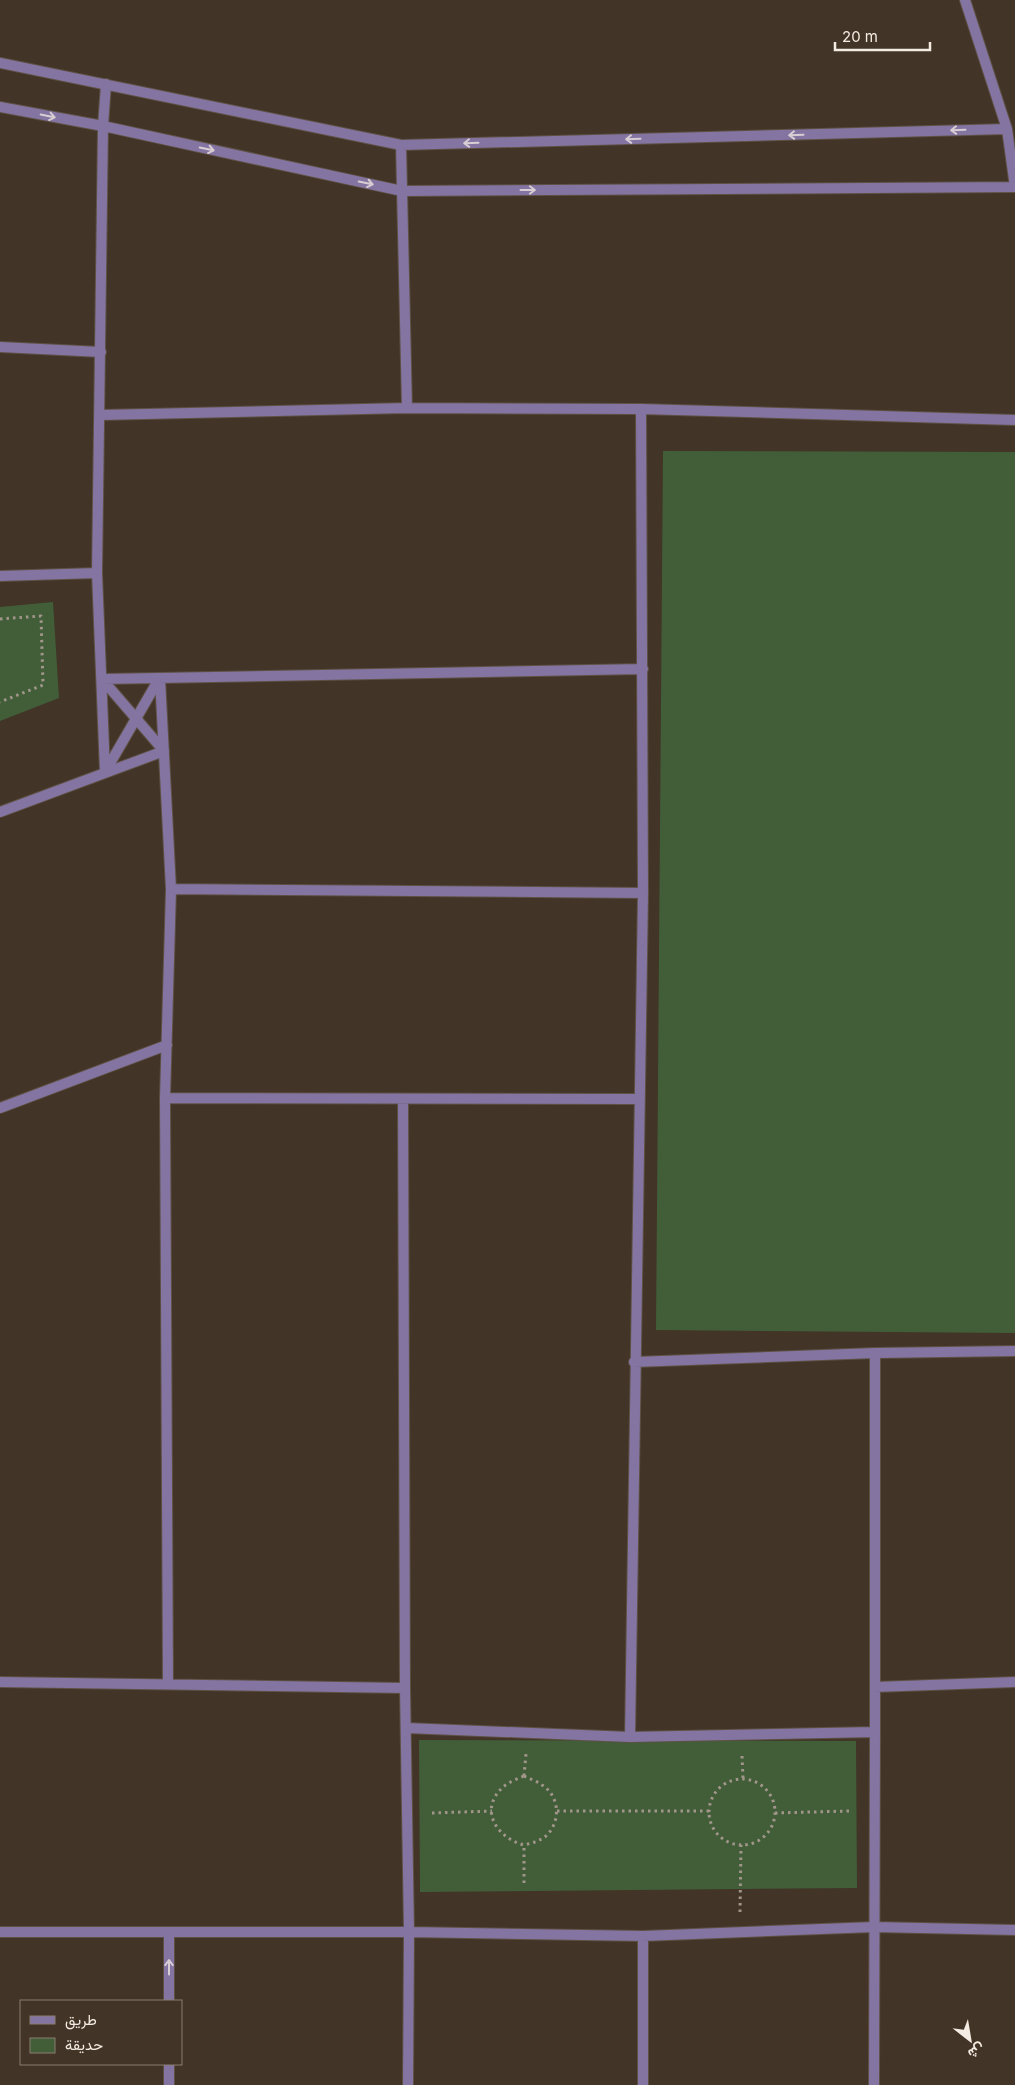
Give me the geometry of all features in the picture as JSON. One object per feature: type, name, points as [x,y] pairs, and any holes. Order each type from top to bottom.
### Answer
[{"type":"street","points":[[0,107],[103,126],[402,190],[1015,187],[1007,129],[964,0]]},
{"type":"street","points":[[0,63],[401,145],[1007,129]]},
{"type":"street","points":[[104,772],[97,573],[103,126],[106,84]]},
{"type":"street","points":[[401,145],[407,408]]},
{"type":"street","points":[[0,347],[101,352]]},
{"type":"street","points":[[100,415],[407,408],[641,409],[1015,420]]},
{"type":"street","points":[[630,1737],[638,1099],[643,893],[641,409]]},
{"type":"street","points":[[0,576],[97,573]]},
{"type":"street","points":[[102,680],[643,669]]},
{"type":"street","points":[[104,772],[160,678]]},
{"type":"street","points":[[160,678],[170,889],[165,1098],[168,1684]]},
{"type":"street","points":[[102,680],[164,751]]},
{"type":"street","points":[[0,812],[164,751]]},
{"type":"street","points":[[170,889],[643,893]]},
{"type":"street","points":[[0,1108],[167,1045]]},
{"type":"street","points":[[165,1098],[638,1099]]},
{"type":"street","points":[[403,1100],[409,1932],[408,2085]]},
{"type":"street","points":[[634,1362],[875,1353],[1015,1351]]},
{"type":"street","points":[[874,2085],[875,1353]]},
{"type":"street","points":[[0,1682],[406,1688]]},
{"type":"street","points":[[875,1687],[1015,1682]]},
{"type":"street","points":[[407,1728],[630,1737],[875,1732]]},
{"type":"street","points":[[0,1932],[409,1932],[643,1936],[874,1928],[1015,1930]]},
{"type":"street","points":[[169,1932],[169,2000]]},
{"type":"street","points":[[643,1936],[643,2085]]},
{"type":"street","points":[[169,2065],[169,2085]]},
{"type":"path","points":[[0,619],[41,616],[43,686],[0,702]]},
{"type":"path","points":[[524,1776],[526,1748]]},
{"type":"path","points":[[742,1750],[742,1778]]},
{"type":"path","points":[[524,1776],[543,1785],[550,1792],[557,1811],[551,1830],[545,1837],[524,1845],[506,1838],[498,1831],[492,1811],[498,1793],[505,1786],[524,1776]]},
{"type":"path","points":[[742,1778],[761,1785],[769,1792],[774,1802],[775,1813],[773,1823],[765,1835],[752,1844],[741,1845],[722,1838],[710,1821],[709,1811],[711,1801],[722,1785],[742,1778]]},
{"type":"path","points":[[432,1813],[492,1811]]},
{"type":"path","points":[[557,1811],[709,1811]]},
{"type":"path","points":[[775,1813],[848,1811]]},
{"type":"path","points":[[524,1845],[524,1883]]},
{"type":"path","points":[[740,1932],[741,1845]]},
{"type":"green space","points":[[663,451],[1015,452],[1015,1333],[656,1330]]},
{"type":"green space","points":[[53,602],[59,698],[0,721],[0,607]]},
{"type":"green space","points":[[419,1740],[856,1741],[857,1888],[420,1892]]}]
